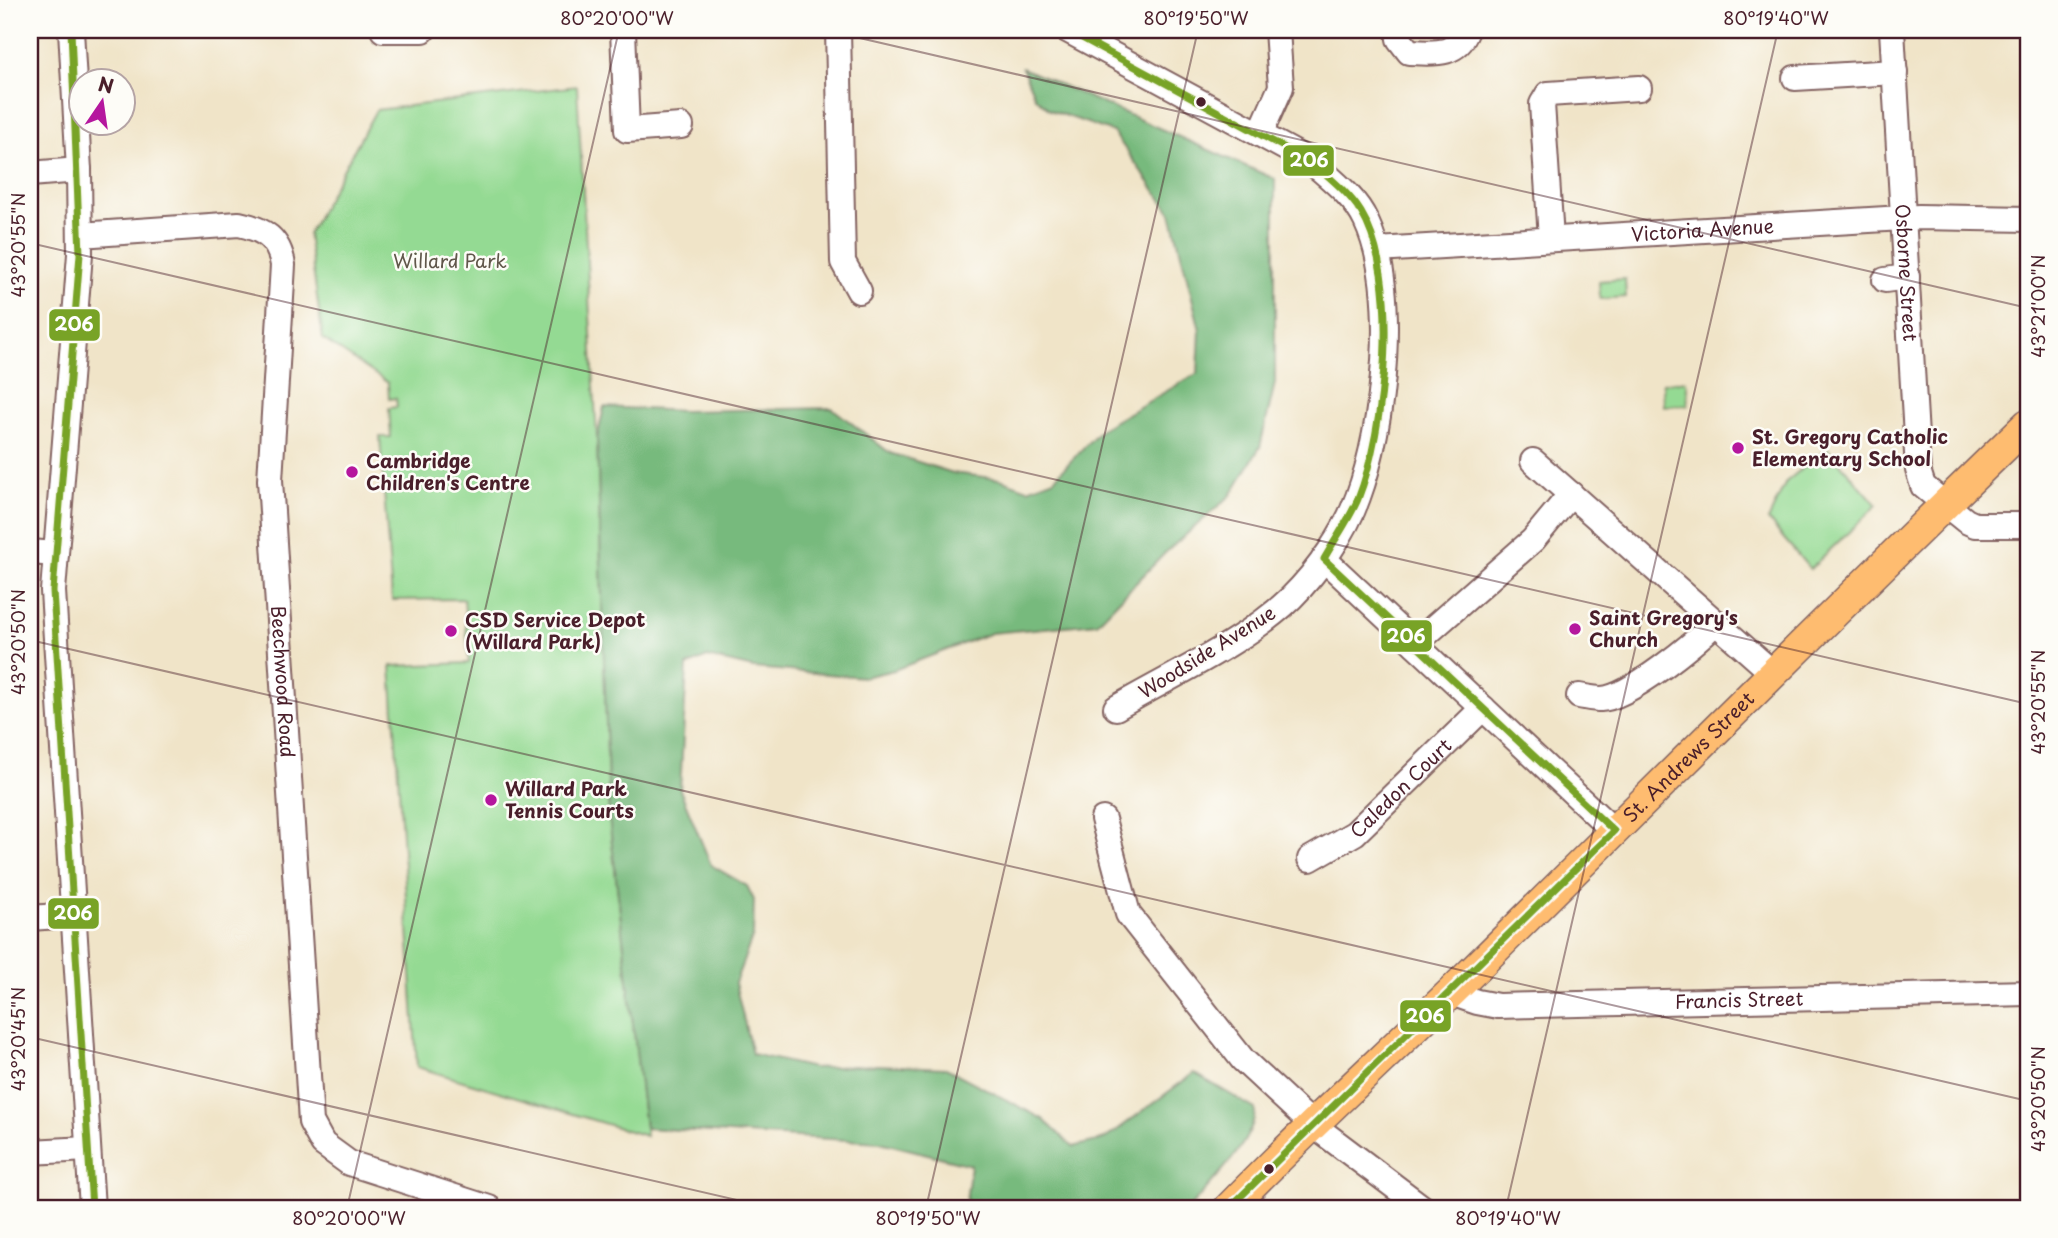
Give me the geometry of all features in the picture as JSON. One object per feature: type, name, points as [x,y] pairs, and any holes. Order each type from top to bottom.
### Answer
[{"type":"main road","name":"St. Andrews Street","points":[[1229,1208],[2028,424]]},
{"type":"street","points":[[71,30],[80,235],[56,554],[54,618],[92,1208]]},
{"type":"street","points":[[383,30],[423,30]]},
{"type":"street","points":[[624,30],[627,130],[681,126]]},
{"type":"street","points":[[838,30],[843,262],[859,291]]},
{"type":"street","name":"Woodside Avenue","points":[[1067,30],[1313,163],[1345,191],[1366,219],[1377,250],[1384,315],[1381,410],[1358,498],[1324,559],[1290,598],[1250,630],[1116,708]]},
{"type":"street","points":[[1260,134],[1281,87],[1277,30]]},
{"type":"street","points":[[1398,30],[1399,39],[1409,52],[1445,53],[1463,41],[1467,30]]},
{"type":"street","name":"Osborne Street","points":[[1892,30],[1903,218],[1896,279],[1918,470],[1923,486],[1975,525],[2028,525]]},
{"type":"street","points":[[1795,78],[1895,72]]},
{"type":"street","points":[[1551,238],[1542,104],[1548,94],[1639,88]]},
{"type":"street","points":[[30,174],[79,170]]},
{"type":"street","name":"Victoria Avenue","points":[[1377,250],[1903,218],[2028,219]]},
{"type":"street","name":"Beechwood Road","points":[[80,235],[239,224],[258,228],[273,238],[281,251],[283,265],[270,480],[311,1122],[323,1144],[349,1163],[489,1208]]},
{"type":"street","points":[[1533,461],[1774,674]]},
{"type":"street","points":[[1415,644],[1533,540],[1571,494]]},
{"type":"street","points":[[30,552],[56,554]]},
{"type":"street","points":[[1324,559],[1614,831]]},
{"type":"street","points":[[1579,696],[1604,699],[1642,680],[1691,648],[1716,622]]},
{"type":"street","name":"Caledon Court","points":[[1310,859],[1355,833],[1483,708]]},
{"type":"street","points":[[1102,819],[1128,914],[1243,1060],[1313,1125],[1423,1208]]},
{"type":"street","points":[[30,918],[72,915]]},
{"type":"street","name":"Francis Street","points":[[1451,993],[1498,1006],[2028,993]]},
{"type":"street","points":[[30,1152],[88,1149]]},
{"type":"green space","points":[[1022,68],[1275,179],[1275,383],[1260,447],[1231,495],[1165,553],[1097,623],[991,633],[894,670],[864,677],[753,668],[707,657],[687,666],[680,790],[711,865],[747,886],[754,900],[753,935],[735,983],[752,1054],[813,1068],[877,1065],[946,1068],[1043,1119],[1073,1147],[1105,1139],[1194,1073],[1255,1109],[1248,1134],[1240,1148],[1189,1208],[965,1208],[971,1165],[880,1142],[645,1128],[609,817],[597,439],[604,407],[684,411],[832,408],[890,453],[953,473],[1000,479],[1028,489],[1054,479],[1101,429],[1198,373],[1200,330],[1171,213],[1113,132],[1050,110],[1035,97]]},
{"type":"green space","name":"Willard Park","points":[[577,86],[597,439],[609,817],[646,1136],[417,1067],[391,666],[469,663],[464,599],[392,600],[380,437],[391,437],[389,408],[397,407],[396,398],[389,399],[388,383],[323,339],[308,234],[376,110]]},
{"type":"green space","points":[[1625,279],[1626,297],[1600,299],[1599,281]]},
{"type":"green space","points":[[1687,381],[1688,405],[1664,406],[1663,383]]},
{"type":"green space","points":[[1827,448],[1877,505],[1810,569],[1768,520],[1786,482]]},
{"type":"transit line","name":"206","points":[[71,30],[80,254],[53,591],[92,1208]]},
{"type":"transit line","name":"206","points":[[1067,30],[1313,163],[1345,192],[1361,212],[1373,240],[1381,275],[1385,313],[1381,395],[1368,470],[1358,499],[1324,559],[1614,831],[1229,1208]]},
{"type":"place","name":"St. Gregory Catholic Elementary School","points":[[1738,448]]},
{"type":"place","name":"Cambridge Children's Centre","points":[[352,472]]},
{"type":"place","name":"Saint Gregory's Church","points":[[1575,629]]},
{"type":"place","name":"CSD Service Depot (Willard Park)","points":[[451,631]]},
{"type":"place","name":"Willard Park Tennis Courts","points":[[491,800]]}]
